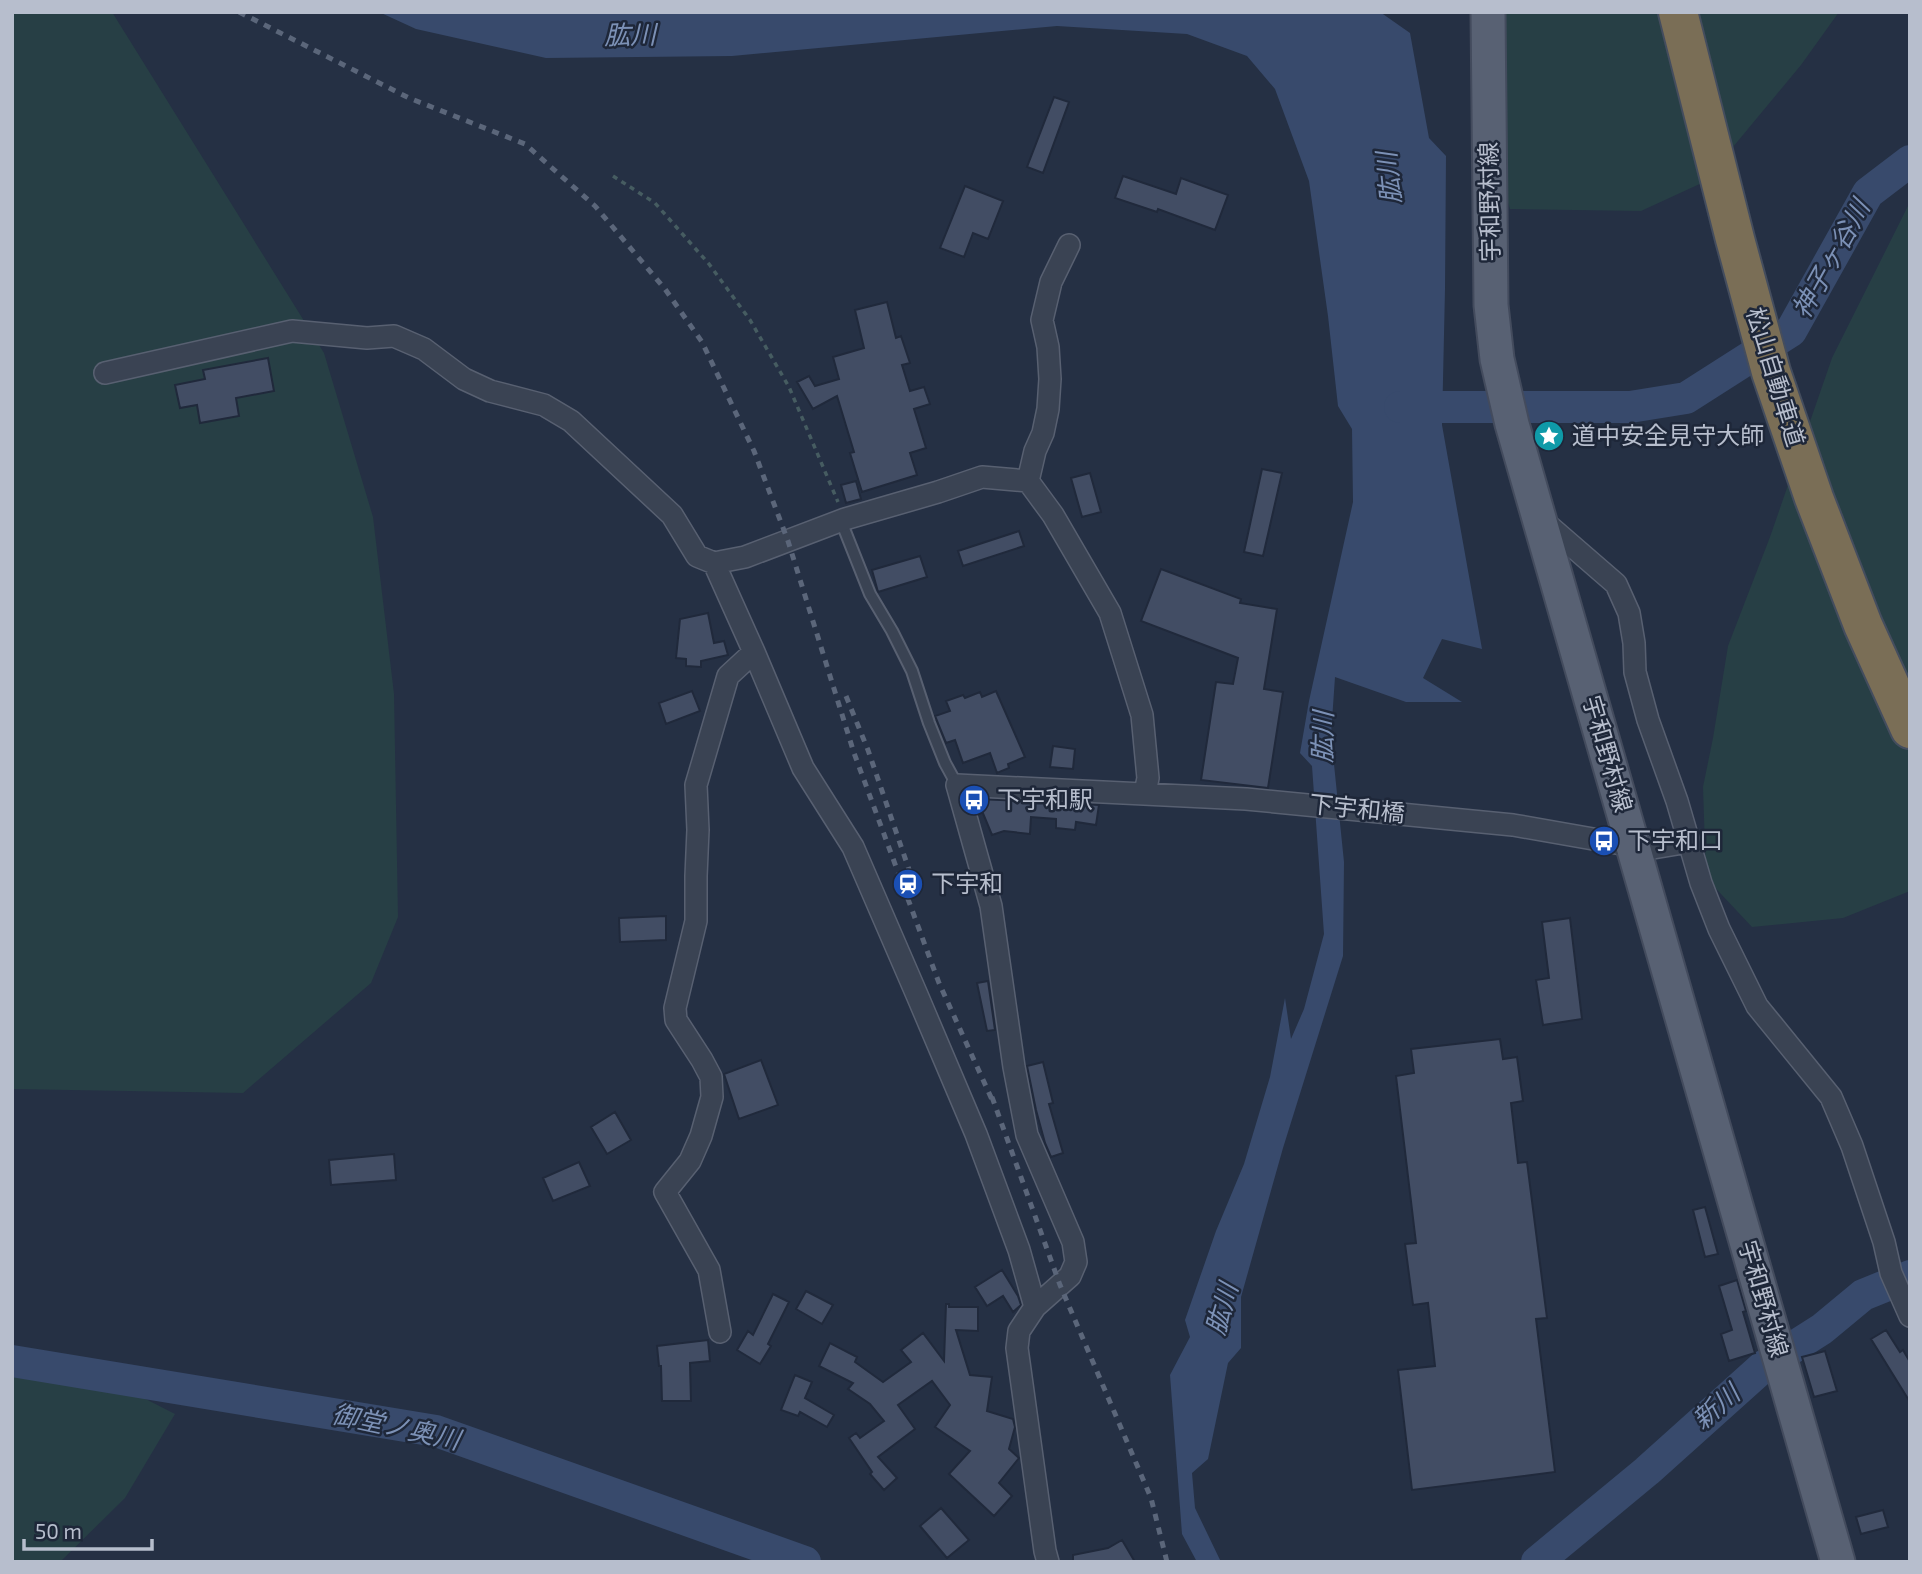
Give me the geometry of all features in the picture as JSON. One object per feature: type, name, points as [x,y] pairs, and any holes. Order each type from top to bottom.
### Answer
[{"type":"highway","name":"松山自動車道","points":[[1678,12],[1735,239],[1772,372],[1814,498],[1853,600],[1910,729]]},
{"type":"main road","name":"宇和野村線","points":[[1488,12],[1491,304],[1497,359],[1512,424],[1838,1562]]},
{"type":"street","points":[[1069,245],[1051,282],[1042,320],[1048,347],[1048,409],[1044,433],[1035,451],[1028,481],[1053,516],[1110,613],[1142,715],[1148,778],[1144,793]]},
{"type":"street","points":[[105,373],[292,331],[367,338],[394,336],[424,349],[464,379],[490,391],[544,405],[571,421],[672,515],[697,555],[714,563],[745,557],[843,520],[982,477],[1028,481]]},
{"type":"street","points":[[1539,518],[1616,584],[1629,612],[1635,672],[1648,720],[1701,883],[1719,929],[1757,1006],[1831,1097],[1868,1191],[1894,1281],[1910,1316]]},
{"type":"street","points":[[714,563],[803,768],[853,847],[917,995],[976,1134],[1019,1250],[1035,1307]]},
{"type":"street","points":[[720,1332],[709,1270],[665,1192],[690,1161],[701,1136],[712,1097],[711,1077],[676,1020],[675,1008],[696,921],[696,785],[728,676],[754,652]]},
{"type":"street","points":[[957,785],[991,906],[1014,1067],[1027,1135],[1073,1242],[1076,1262],[1070,1276],[1035,1307],[1019,1331],[1017,1348],[1048,1562]]},
{"type":"street","name":"下宇和橋","points":[[957,785],[1246,799],[1513,825],[1634,849],[1689,842]]},
{"type":"lane","points":[[843,520],[870,594],[912,671],[929,723],[957,785]]},
{"type":"path","points":[[613,176],[654,203],[709,264],[750,320],[789,387],[843,520]]},
{"type":"green space","points":[[12,12],[112,12],[324,353],[373,517],[394,694],[398,917],[371,983],[243,1093],[12,1089]]},
{"type":"green space","points":[[1485,12],[1839,12],[1801,65],[1704,182],[1641,211],[1510,209],[1482,119]]},
{"type":"green space","points":[[1910,202],[1910,891],[1843,918],[1752,927],[1706,878],[1703,787],[1728,646],[1770,537],[1832,358]]},
{"type":"green space","points":[[12,1348],[79,1365],[175,1414],[125,1498],[60,1562],[12,1562]]},
{"type":"water","name":"肱川","points":[[379,12],[1380,12],[1410,33],[1429,138],[1446,156],[1442,425],[1482,649],[1442,639],[1423,678],[1462,702],[1406,702],[1335,677],[1331,735],[1344,862],[1343,956],[1283,1148],[1241,1297],[1241,1348],[1228,1363],[1208,1459],[1192,1473],[1195,1508],[1221,1562],[1197,1562],[1182,1534],[1170,1375],[1190,1337],[1185,1320],[1216,1231],[1244,1164],[1270,1077],[1285,998],[1291,1039],[1304,1009],[1324,934],[1312,766],[1300,753],[1353,502],[1352,429],[1338,406],[1309,181],[1275,89],[1247,56],[1187,34],[1057,26],[732,56],[546,58],[416,29]]},
{"type":"building","points":[[1054,97],[1069,102],[1043,173],[1027,167]]},
{"type":"building","points":[[1123,176],[1176,194],[1181,178],[1228,195],[1215,230],[1158,209],[1157,212],[1115,198]]},
{"type":"building","points":[[965,186],[1003,201],[988,239],[973,233],[964,257],[940,248]]},
{"type":"building","points":[[887,302],[896,338],[901,336],[910,363],[902,365],[910,391],[924,387],[930,404],[914,409],[926,448],[910,453],[917,475],[862,492],[850,453],[854,452],[837,396],[813,409],[797,382],[809,376],[815,386],[839,379],[833,357],[864,348],[855,310]]},
{"type":"building","points":[[268,358],[274,391],[236,398],[239,416],[200,423],[197,405],[180,408],[175,385],[205,379],[203,370]]},
{"type":"building","points":[[1262,469],[1282,473],[1263,556],[1244,552]]},
{"type":"building","points":[[1090,473],[1101,512],[1082,517],[1071,478]]},
{"type":"building","points":[[856,481],[861,499],[846,503],[841,485]]},
{"type":"building","points":[[1019,531],[1024,546],[963,566],[958,551]]},
{"type":"building","points":[[920,556],[927,577],[878,592],[872,570]]},
{"type":"building","points":[[1161,569],[1241,599],[1240,603],[1277,609],[1264,689],[1283,692],[1268,788],[1201,780],[1216,682],[1233,684],[1238,658],[1141,621]]},
{"type":"building","points":[[708,613],[714,643],[724,641],[728,655],[701,661],[701,667],[686,666],[686,659],[676,658],[680,619]]},
{"type":"building","points":[[692,691],[700,711],[666,724],[659,703]]},
{"type":"building","points":[[996,691],[1025,757],[1008,764],[1009,768],[997,773],[990,753],[963,763],[955,740],[946,743],[935,716],[950,711],[946,701],[980,692],[982,697]]},
{"type":"building","points":[[1053,746],[1075,749],[1073,769],[1050,767]]},
{"type":"building","points":[[977,799],[1045,802],[1046,806],[1047,802],[1099,805],[1096,825],[1076,822],[1075,830],[1056,828],[1056,819],[1031,817],[1030,834],[1004,831],[992,835]]},
{"type":"building","points":[[666,916],[666,940],[620,942],[619,918]]},
{"type":"building","points":[[1570,918],[1582,1019],[1543,1025],[1536,980],[1549,978],[1542,922]]},
{"type":"building","points":[[988,981],[995,1030],[987,1031],[977,983]]},
{"type":"building","points":[[1500,1039],[1503,1059],[1517,1057],[1523,1101],[1511,1103],[1518,1163],[1527,1162],[1547,1318],[1536,1319],[1555,1472],[1412,1490],[1398,1370],[1435,1366],[1428,1303],[1413,1305],[1405,1244],[1416,1243],[1396,1076],[1414,1073],[1411,1049]]},
{"type":"building","points":[[761,1060],[778,1105],[739,1119],[724,1074]]},
{"type":"building","points":[[1043,1062],[1053,1103],[1049,1104],[1063,1153],[1051,1157],[1036,1110],[1027,1066]]},
{"type":"building","points":[[615,1112],[631,1140],[607,1154],[591,1127]]},
{"type":"building","points":[[394,1154],[396,1180],[331,1185],[329,1160]]},
{"type":"building","points":[[579,1162],[590,1186],[553,1201],[543,1178]]},
{"type":"building","points":[[1705,1207],[1718,1254],[1705,1257],[1693,1210]]},
{"type":"building","points":[[1002,1270],[1021,1305],[1013,1312],[1003,1296],[987,1306],[975,1287]]},
{"type":"building","points":[[1737,1280],[1755,1353],[1729,1361],[1721,1334],[1732,1330],[1719,1286]]},
{"type":"building","points":[[806,1291],[833,1305],[822,1324],[796,1309]]},
{"type":"building","points":[[773,1294],[789,1302],[768,1344],[771,1346],[760,1364],[737,1350],[748,1331],[753,1335]]},
{"type":"building","points":[[946,1304],[949,1304],[949,1307],[978,1307],[978,1331],[956,1330],[970,1375],[992,1377],[987,1411],[1013,1419],[1015,1427],[1009,1449],[1019,1458],[999,1483],[1012,1496],[994,1516],[949,1474],[970,1451],[935,1427],[950,1405],[932,1381],[898,1405],[915,1429],[878,1457],[897,1478],[884,1490],[870,1474],[872,1472],[849,1438],[856,1433],[860,1438],[884,1421],[870,1404],[848,1389],[853,1383],[819,1366],[830,1343],[857,1357],[855,1362],[883,1382],[911,1362],[901,1350],[923,1333],[944,1361]]},
{"type":"building","points":[[1886,1330],[1910,1362],[1910,1402],[1871,1339]]},
{"type":"building","points":[[708,1340],[710,1361],[690,1363],[691,1401],[662,1401],[661,1366],[657,1346]]},
{"type":"building","points":[[1825,1351],[1837,1391],[1814,1397],[1802,1357]]},
{"type":"building","points":[[795,1375],[812,1382],[805,1398],[834,1415],[827,1427],[800,1412],[798,1416],[781,1410]]},
{"type":"building","points":[[941,1508],[969,1540],[947,1558],[920,1526]]},
{"type":"building","points":[[1883,1510],[1888,1527],[1861,1534],[1856,1517]]},
{"type":"building","points":[[1122,1540],[1135,1562],[1073,1562],[1073,1555],[1108,1548]]},
{"type":"waterway","name":"神子ヶ谷川","points":[[1400,407],[1630,407],[1686,398],[1791,331],[1868,193],[1910,161]]},
{"type":"waterway","name":"新川","points":[[1537,1562],[1647,1471],[1764,1366],[1822,1329],[1863,1295],[1910,1276]]},
{"type":"waterway","name":"御堂ノ奥川","points":[[12,1361],[436,1431],[805,1562]]},
{"type":"railway","points":[[239,12],[409,98],[525,144],[595,206],[665,289],[702,342],[754,451],[788,541],[854,753],[939,983],[994,1104]]},
{"type":"railway","points":[[846,696],[868,750],[916,890]]},
{"type":"railway","points":[[992,1097],[1060,1285],[1151,1498],[1167,1562]]},
{"type":"place","name":"道中安全見守大師","points":[[1549,436]]},
{"type":"place","name":"下宇和駅","points":[[974,800]]},
{"type":"place","name":"下宇和口","points":[[1604,841]]},
{"type":"place","name":"下宇和","points":[[908,884]]}]
